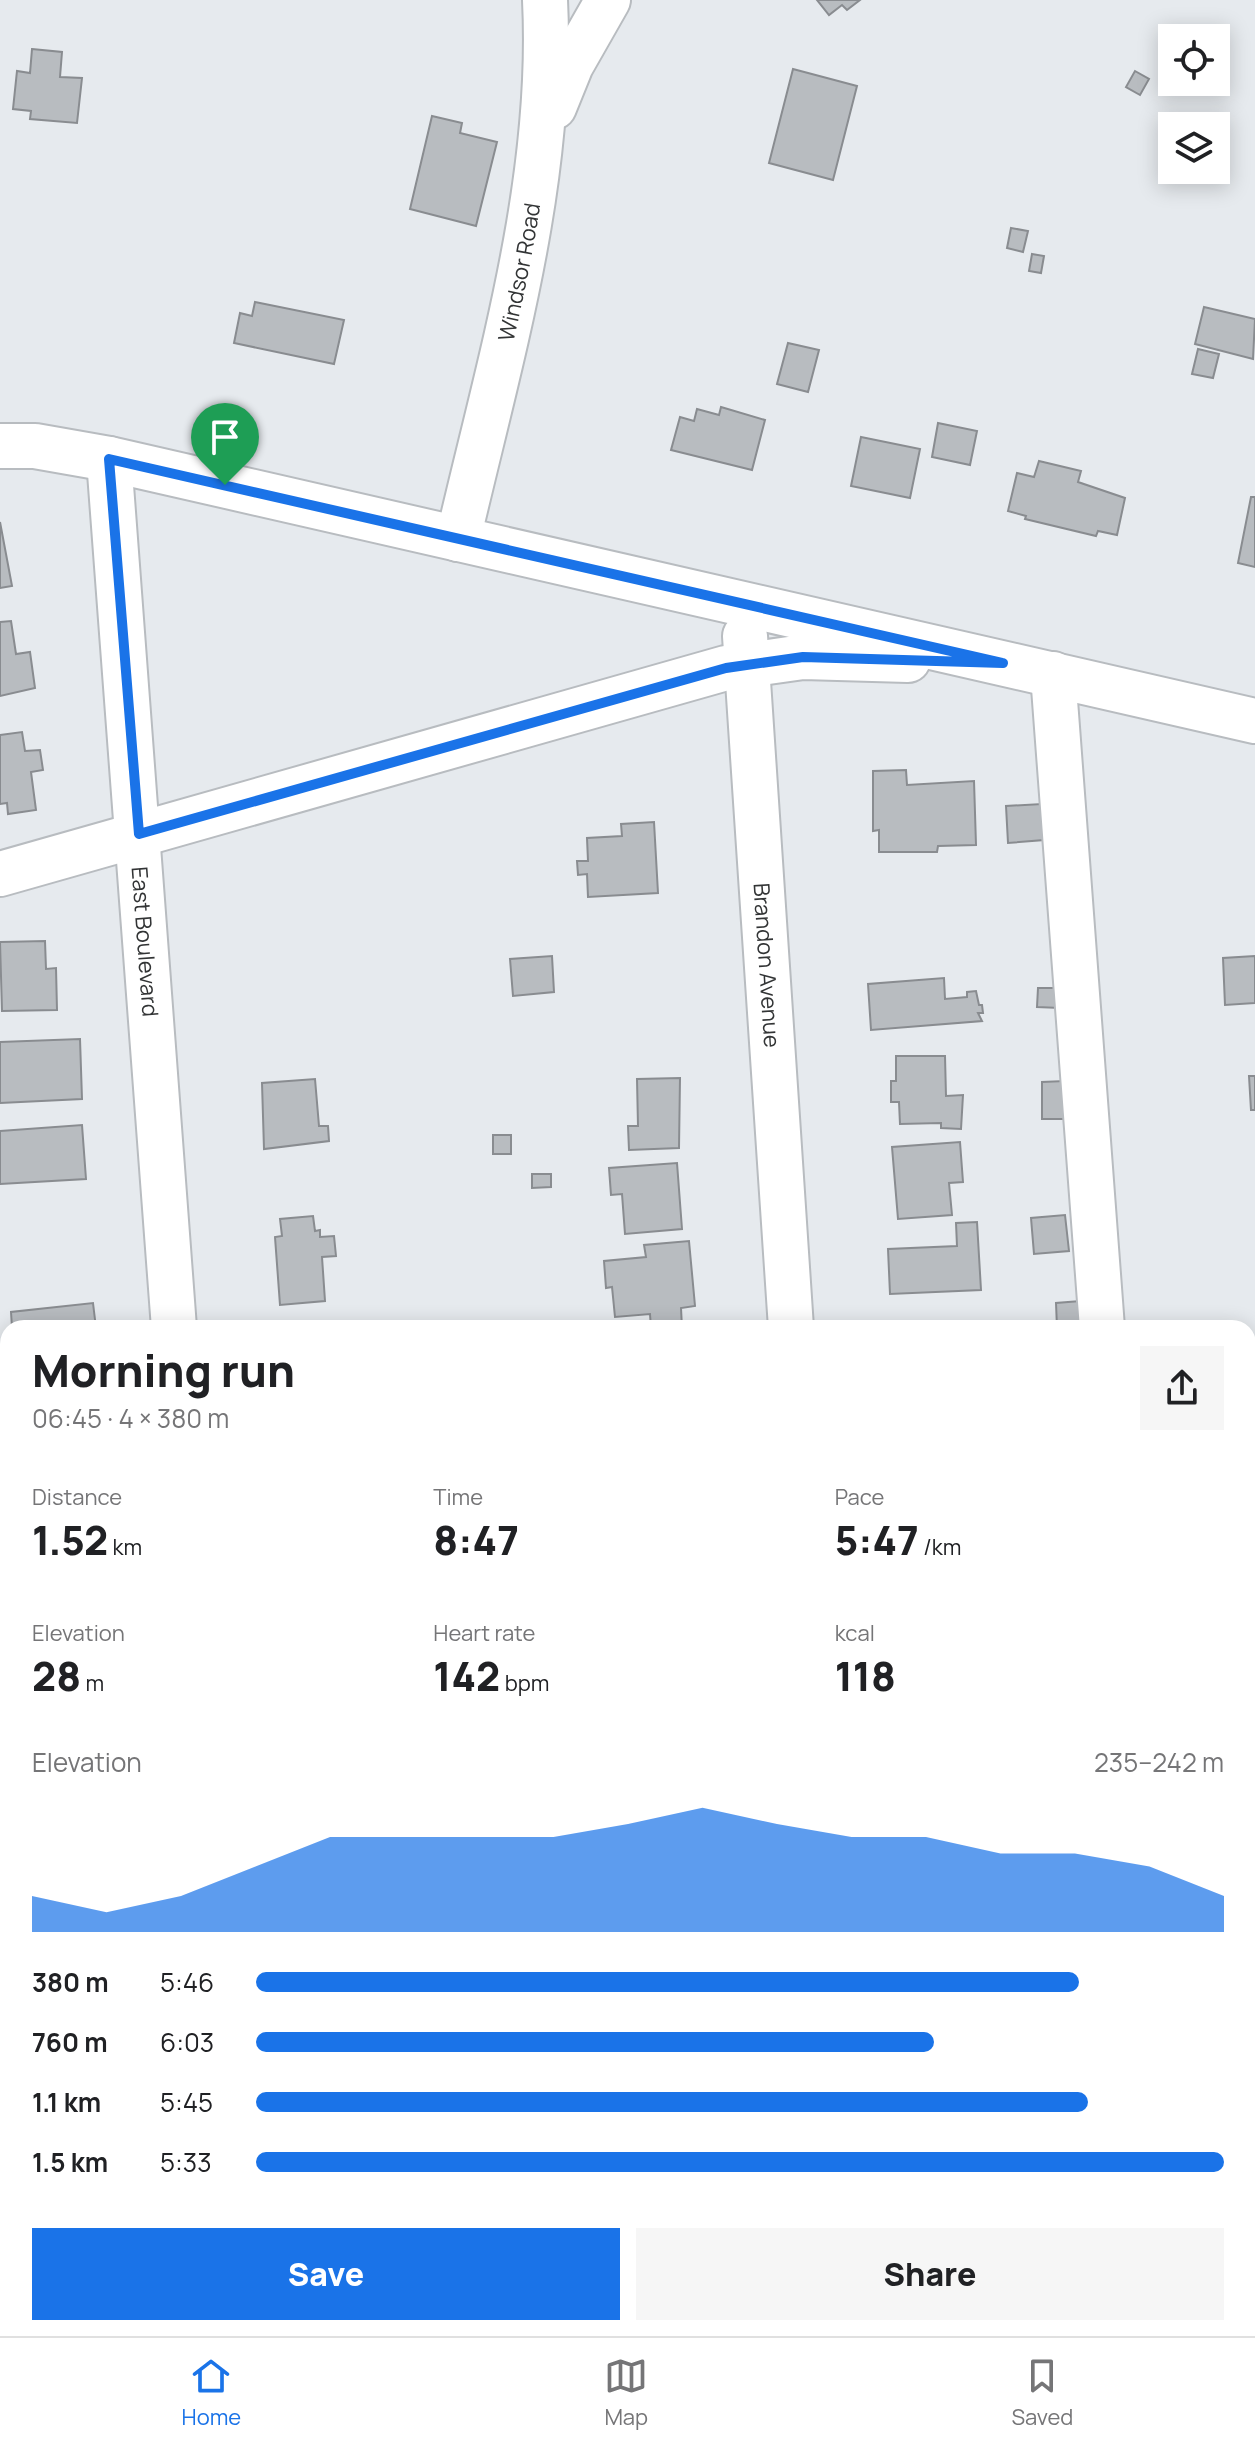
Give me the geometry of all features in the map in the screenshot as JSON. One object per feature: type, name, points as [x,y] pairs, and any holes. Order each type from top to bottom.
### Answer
[{"type":"street","name":"Windsor Road","points":[[458,539],[534,205],[544,131],[545,0]]},
{"type":"street","points":[[544,131],[571,65],[608,0]]},
{"type":"street","points":[[0,446],[35,446],[109,459],[1255,721]]},
{"type":"street","name":"East Boulevard","points":[[109,459],[173,1320]]},
{"type":"street","name":"Brandon Avenue","points":[[743,602],[790,1320]]},
{"type":"street","points":[[0,874],[746,664],[803,657],[1003,663]]},
{"type":"street","points":[[1053,674],[1101,1320]]},
{"type":"building","points":[[817,0],[860,0],[847,10],[842,5],[829,15]]},
{"type":"building","points":[[32,49],[62,52],[60,77],[82,78],[77,123],[30,119],[31,111],[13,109],[17,71],[30,73]]},
{"type":"building","points":[[793,69],[857,86],[833,180],[769,163]]},
{"type":"building","points":[[1135,71],[1149,79],[1140,95],[1126,87]]},
{"type":"building","points":[[432,116],[462,123],[460,133],[497,142],[476,226],[410,209]]},
{"type":"building","points":[[1011,228],[1028,231],[1023,252],[1007,248]]},
{"type":"building","points":[[1032,254],[1044,256],[1041,273],[1029,271]]},
{"type":"building","points":[[255,302],[344,320],[334,364],[234,343],[240,313],[252,316]]},
{"type":"building","points":[[1204,307],[1255,319],[1253,359],[1195,344]]},
{"type":"building","points":[[788,343],[819,350],[808,392],[777,384]]},
{"type":"building","points":[[1198,349],[1219,354],[1213,378],[1192,374]]},
{"type":"building","points":[[721,407],[765,420],[752,470],[671,450],[680,417],[694,421],[697,409],[719,415]]},
{"type":"building","points":[[938,423],[977,431],[970,465],[932,457]]},
{"type":"building","points":[[861,437],[920,449],[910,498],[851,486]]},
{"type":"building","points":[[1039,461],[1081,471],[1078,482],[1125,498],[1117,535],[1098,531],[1096,536],[1025,519],[1026,516],[1008,511],[1017,473],[1034,477]]},
{"type":"building","points":[[1251,497],[1255,497],[1255,567],[1238,563]]},
{"type":"building","points":[[0,522],[12,586],[0,588]]},
{"type":"building","points":[[11,621],[16,654],[30,652],[35,688],[0,696],[0,622]]},
{"type":"building","points":[[22,732],[25,751],[40,750],[43,770],[31,772],[36,810],[8,814],[7,803],[0,804],[0,735]]},
{"type":"building","points":[[906,770],[907,785],[974,781],[976,845],[938,846],[937,852],[879,852],[879,830],[873,831],[873,771]]},
{"type":"building","points":[[1042,804],[1044,840],[1008,843],[1006,806]]},
{"type":"building","points":[[654,822],[658,893],[588,897],[587,874],[578,875],[577,861],[588,861],[587,838],[622,836],[621,824]]},
{"type":"building","points":[[45,941],[46,969],[56,968],[57,1010],[2,1011],[0,942]]},
{"type":"building","points":[[552,956],[554,992],[513,996],[510,959]]},
{"type":"building","points":[[1255,956],[1255,1003],[1225,1005],[1223,958]]},
{"type":"building","points":[[944,978],[945,999],[967,997],[967,992],[976,991],[979,1005],[982,1005],[983,1013],[978,1013],[982,1021],[871,1030],[868,984]]},
{"type":"building","points":[[1038,988],[1060,988],[1060,1008],[1037,1007]]},
{"type":"building","points":[[80,1039],[82,1099],[0,1103],[0,1042]]},
{"type":"building","points":[[896,1056],[945,1056],[946,1096],[963,1095],[961,1129],[941,1128],[941,1123],[900,1124],[899,1102],[891,1102],[891,1081],[896,1081]]},
{"type":"building","points":[[1249,1076],[1255,1076],[1255,1110],[1251,1110]]},
{"type":"building","points":[[680,1078],[679,1148],[629,1150],[628,1126],[638,1126],[637,1079]]},
{"type":"building","points":[[315,1079],[319,1126],[328,1126],[329,1141],[264,1149],[262,1083]]},
{"type":"building","points":[[1065,1081],[1065,1119],[1042,1119],[1042,1082]]},
{"type":"building","points":[[82,1125],[86,1179],[0,1184],[0,1131]]},
{"type":"building","points":[[493,1135],[511,1135],[511,1154],[493,1154]]},
{"type":"building","points":[[960,1142],[963,1182],[949,1183],[952,1215],[898,1219],[892,1147]]},
{"type":"building","points":[[677,1163],[682,1229],[625,1234],[622,1194],[611,1195],[609,1168]]},
{"type":"building","points":[[532,1174],[551,1174],[551,1187],[532,1188]]},
{"type":"building","points":[[1065,1215],[1069,1251],[1034,1254],[1031,1218]]},
{"type":"building","points":[[313,1216],[315,1231],[320,1230],[320,1237],[334,1236],[336,1256],[322,1257],[325,1301],[280,1305],[275,1237],[282,1236],[280,1219]]},
{"type":"building","points":[[977,1222],[981,1290],[890,1294],[888,1249],[957,1246],[956,1223]]},
{"type":"building","points":[[689,1241],[695,1306],[681,1308],[682,1320],[650,1320],[650,1314],[615,1317],[612,1287],[606,1288],[604,1261],[646,1257],[644,1245]]},
{"type":"building","points":[[1093,1300],[1094,1320],[1057,1320],[1056,1303]]},
{"type":"building","points":[[93,1303],[95,1320],[12,1320],[11,1312]]},
{"type":"route","points":[[109,459],[225,485],[1003,663],[803,657],[746,664],[139,834],[109,459]]}]
